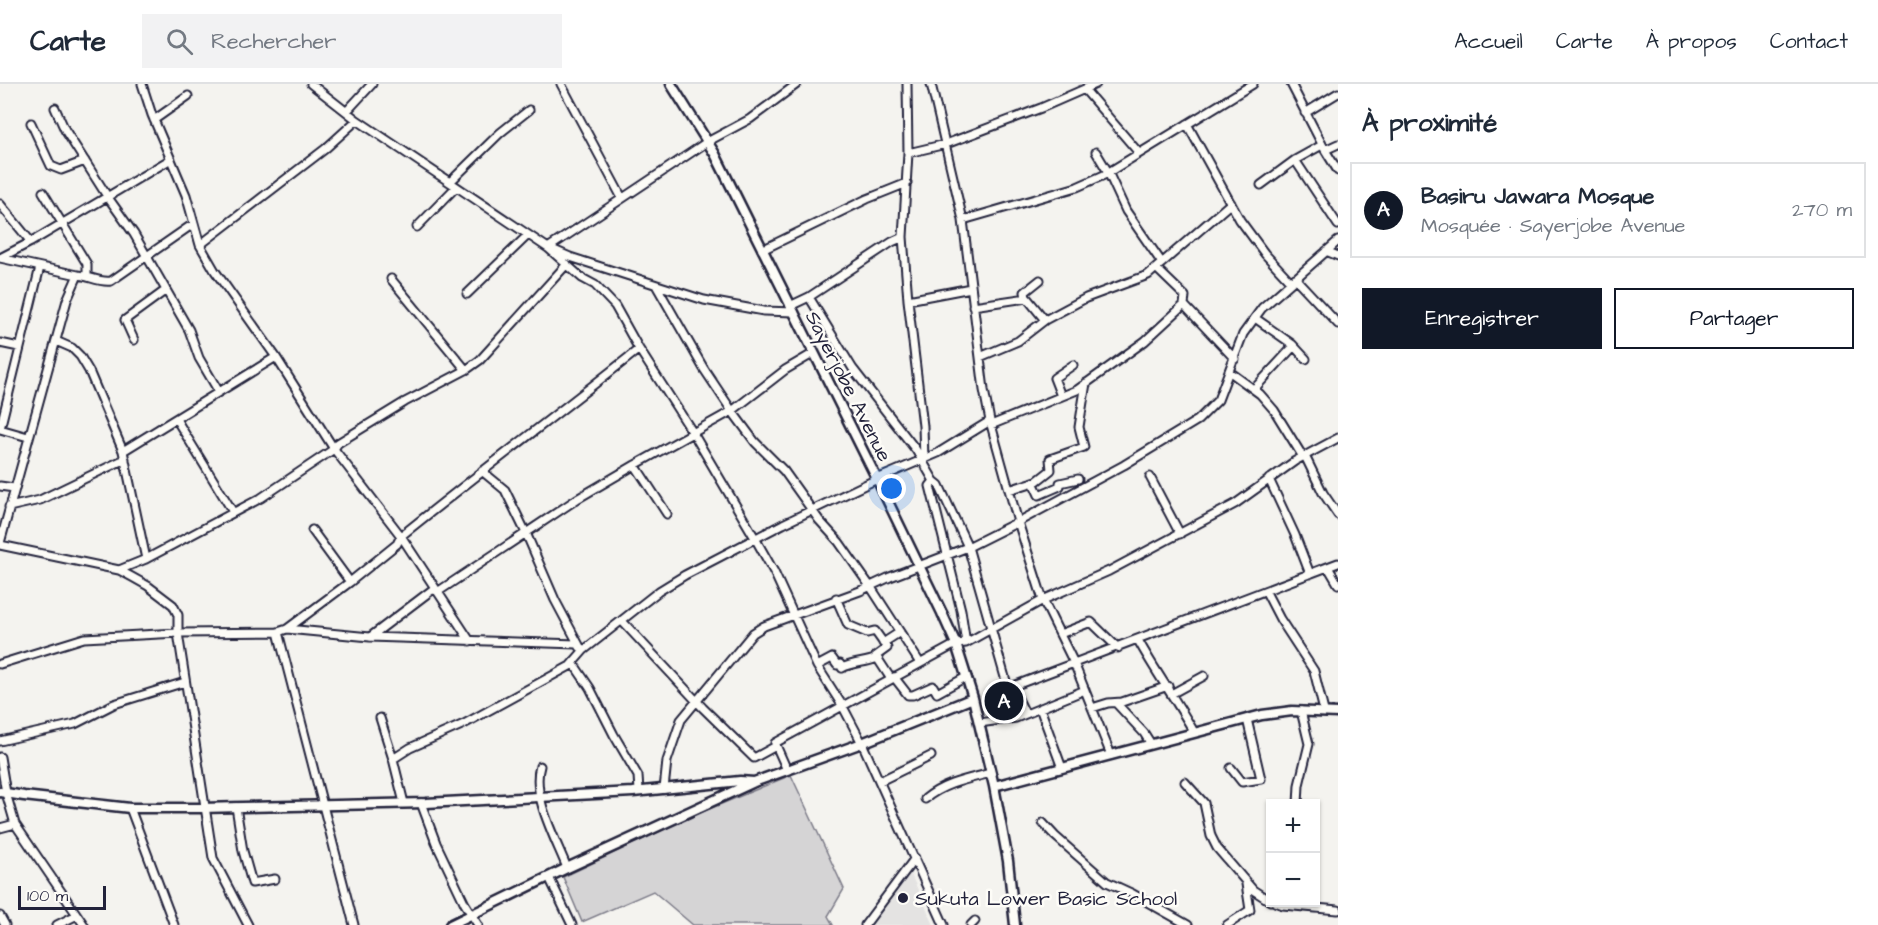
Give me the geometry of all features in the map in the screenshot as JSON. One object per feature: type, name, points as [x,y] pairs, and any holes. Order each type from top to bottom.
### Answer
[{"type":"street","points":[[142,84],[154,120],[186,195],[200,245],[215,271],[276,357],[334,449],[401,536],[470,640]]},
{"type":"street","points":[[311,84],[357,120],[548,248],[595,285],[615,306],[755,538],[817,666],[842,705],[862,743],[944,925]]},
{"type":"street","points":[[347,111],[372,84]]},
{"type":"street","points":[[561,84],[622,198]]},
{"type":"street","name":"Sayerjobe Avenue","points":[[672,84],[707,142],[792,309],[956,644],[973,698],[994,786],[1008,861],[1015,925]]},
{"type":"street","points":[[548,248],[707,142],[750,119],[796,84]]},
{"type":"street","points":[[907,84],[908,153],[903,237],[908,300],[924,426],[924,460]]},
{"type":"street","points":[[931,84],[963,220],[980,357],[991,423],[1018,522],[1043,600],[1074,663],[1111,755]]},
{"type":"street","points":[[908,153],[946,144],[1096,84]]},
{"type":"street","points":[[963,220],[1077,186],[1108,172],[1253,84]]},
{"type":"street","points":[[1291,84],[1338,171]]},
{"type":"street","points":[[1085,90],[1139,153]]},
{"type":"street","points":[[1305,113],[1338,93]]},
{"type":"street","points":[[154,120],[188,96]]},
{"type":"street","points":[[55,108],[65,130],[106,196],[135,234],[189,330],[199,358],[219,392]]},
{"type":"street","points":[[417,226],[500,133],[529,110]]},
{"type":"street","points":[[200,245],[325,149],[357,120]]},
{"type":"street","points":[[31,123],[51,166],[61,170],[85,160]]},
{"type":"street","points":[[1187,124],[1240,220],[1265,254],[1338,324]]},
{"type":"street","points":[[1261,185],[1295,160],[1338,144]]},
{"type":"street","points":[[393,759],[410,748],[465,724],[573,663],[584,650],[659,591],[685,575],[812,510],[877,479],[924,460],[991,423],[1077,390],[1145,341],[1184,305],[1185,296],[1159,265],[1126,211],[1096,152]]},
{"type":"street","points":[[0,258],[171,159]]},
{"type":"street","points":[[1295,160],[1338,225]]},
{"type":"street","points":[[762,250],[867,199],[907,183]]},
{"type":"street","points":[[44,192],[87,264],[87,275]]},
{"type":"street","points":[[980,357],[1018,341],[1045,320],[1086,298],[1148,275],[1231,202]]},
{"type":"street","points":[[0,204],[31,242]]},
{"type":"street","points":[[0,258],[87,275],[105,282],[111,281],[193,224]]},
{"type":"street","points":[[467,294],[528,235]]},
{"type":"street","points":[[548,248],[704,300],[732,306],[792,309],[903,237]]},
{"type":"street","points":[[664,789],[667,761],[681,720],[696,699],[753,633],[764,626],[968,547],[1124,465],[1198,420],[1218,400],[1243,334],[1262,308],[1338,241]]},
{"type":"street","points":[[1326,251],[1338,256]]},
{"type":"street","points":[[118,570],[146,559],[261,498],[334,449],[347,437],[405,402],[466,370],[480,360],[567,264]]},
{"type":"street","points":[[28,437],[0,429],[40,267]]},
{"type":"street","points":[[78,275],[67,300],[0,544],[118,570],[148,586],[173,605],[178,615],[178,633],[185,682],[207,808],[213,858],[248,925]]},
{"type":"street","points":[[391,279],[466,370]]},
{"type":"street","points":[[1040,280],[1025,292],[1026,298],[1045,320]]},
{"type":"street","points":[[656,285],[704,369],[732,411],[755,442],[784,471],[839,542],[920,663]]},
{"type":"street","points":[[908,300],[971,288]]},
{"type":"street","points":[[134,340],[125,320],[166,290]]},
{"type":"street","points":[[809,297],[853,369],[924,460],[934,481],[939,485],[968,547],[993,628],[1008,688],[1338,563]]},
{"type":"street","points":[[973,306],[1026,298]]},
{"type":"street","points":[[1184,305],[1235,359]]},
{"type":"street","points":[[1255,318],[1292,344],[1306,359]]},
{"type":"street","points":[[56,341],[72,348],[89,371],[124,455],[146,559]]},
{"type":"street","points":[[0,343],[19,347]]},
{"type":"street","points":[[1254,389],[1293,347]]},
{"type":"street","points":[[0,664],[84,638],[178,633],[278,632],[287,629],[350,582],[397,544],[401,536],[639,349]]},
{"type":"street","points":[[370,637],[432,590],[439,591],[577,499],[732,411],[785,370],[814,353]]},
{"type":"street","points":[[9,507],[40,500],[124,455],[176,418],[276,357]]},
{"type":"street","points":[[1061,396],[1054,378],[1073,365]]},
{"type":"street","points":[[1230,372],[1254,389],[1274,410],[1304,456],[1326,499],[1338,514]]},
{"type":"street","points":[[1010,490],[1037,481],[1051,470],[1050,459],[1084,447],[1079,427],[1086,383]]},
{"type":"street","points":[[176,418],[233,512]]},
{"type":"street","points":[[622,621],[754,758],[776,746],[775,743],[920,663],[956,644],[966,643],[1043,600],[1109,571],[1235,504],[1269,478],[1338,438]]},
{"type":"street","points":[[634,465],[667,514]]},
{"type":"street","points":[[482,471],[505,490],[577,645],[584,650]]},
{"type":"street","points":[[1150,477],[1180,534]]},
{"type":"street","points":[[1269,478],[1310,574]]},
{"type":"street","points":[[1033,482],[1039,495],[1060,486],[1060,483],[1078,479]]},
{"type":"street","points":[[934,481],[930,486],[961,610],[966,643]]},
{"type":"street","points":[[0,486],[14,488]]},
{"type":"street","points":[[312,530],[350,582]]},
{"type":"street","points":[[1328,567],[1338,584]]},
{"type":"street","points":[[1266,592],[1280,619],[1314,671],[1324,711]]},
{"type":"street","points":[[817,666],[832,658],[842,668],[857,663],[867,663],[877,658],[876,656],[886,648],[875,631],[867,633],[848,625],[836,598]]},
{"type":"street","points":[[1060,634],[1091,622],[1118,648]]},
{"type":"street","points":[[287,629],[370,637],[577,645]]},
{"type":"street","points":[[278,632],[354,925]]},
{"type":"street","points":[[883,643],[900,632]]},
{"type":"street","points":[[1138,640],[1149,660],[1173,693],[1194,732]]},
{"type":"street","points":[[877,658],[908,695],[933,686],[937,693],[966,677]]},
{"type":"street","points":[[573,663],[590,688],[638,776],[639,791]]},
{"type":"street","points":[[1173,693],[1204,676]]},
{"type":"street","points":[[0,741],[75,724],[114,704],[185,682]]},
{"type":"street","points":[[1092,708],[1122,702],[1168,686]]},
{"type":"street","points":[[1012,687],[1025,713]]},
{"type":"street","points":[[979,723],[1016,718],[1084,690]]},
{"type":"street","points":[[450,925],[754,782],[862,743],[973,698]]},
{"type":"street","points":[[1116,702],[1151,744]]},
{"type":"street","points":[[1040,708],[1062,768]]},
{"type":"street","points":[[1298,799],[1299,785],[1310,744],[1301,711]]},
{"type":"street","points":[[994,786],[1262,715],[1301,711],[1338,713]]},
{"type":"street","points":[[380,718],[404,803]]},
{"type":"street","points":[[1231,768],[1242,782],[1261,778],[1247,719]]},
{"type":"street","points":[[776,746],[787,770]]},
{"type":"street","points":[[880,781],[931,756]]},
{"type":"street","points":[[0,757],[3,792],[15,824],[84,925]]},
{"type":"street","points":[[540,766],[537,776],[540,796],[567,868]]},
{"type":"street","points":[[925,799],[949,784],[991,773]]},
{"type":"street","points":[[3,792],[130,808],[207,808],[421,803],[639,791],[740,781],[754,782]]},
{"type":"street","points":[[1185,782],[1204,803],[1211,836],[1217,848],[1253,890],[1266,898]]},
{"type":"street","points":[[421,803],[436,843],[478,925]]},
{"type":"street","points":[[236,807],[243,851],[252,883],[275,879]]},
{"type":"street","points":[[130,808],[174,925]]},
{"type":"street","points":[[1043,823],[1107,882],[1188,925]]},
{"type":"street","points":[[0,828],[15,824]]},
{"type":"street","points":[[865,925],[915,858]]},
{"type":"street","points":[[549,877],[573,925]]},
{"type":"street","points":[[1227,925],[1250,910],[1245,881]]},
{"type":"street","points":[[1305,907],[1338,910]]},
{"type":"street","points":[[57,925],[77,915]]},
{"type":"street","points":[[0,916],[5,925]]},
{"type":"shaded area","points":[[791,775],[844,889],[828,916],[833,925],[693,925],[653,891],[582,922],[563,877],[690,817]]},
{"type":"shaded area","name":"Sukuta Lower Basic School","points":[[907,866],[934,925],[865,925]]},
{"type":"place","name":"Basiru Jawara Mosque","points":[[1004,701]]},
{"type":"place","name":"Sukuta Lower Basic School","points":[[903,898]]}]
